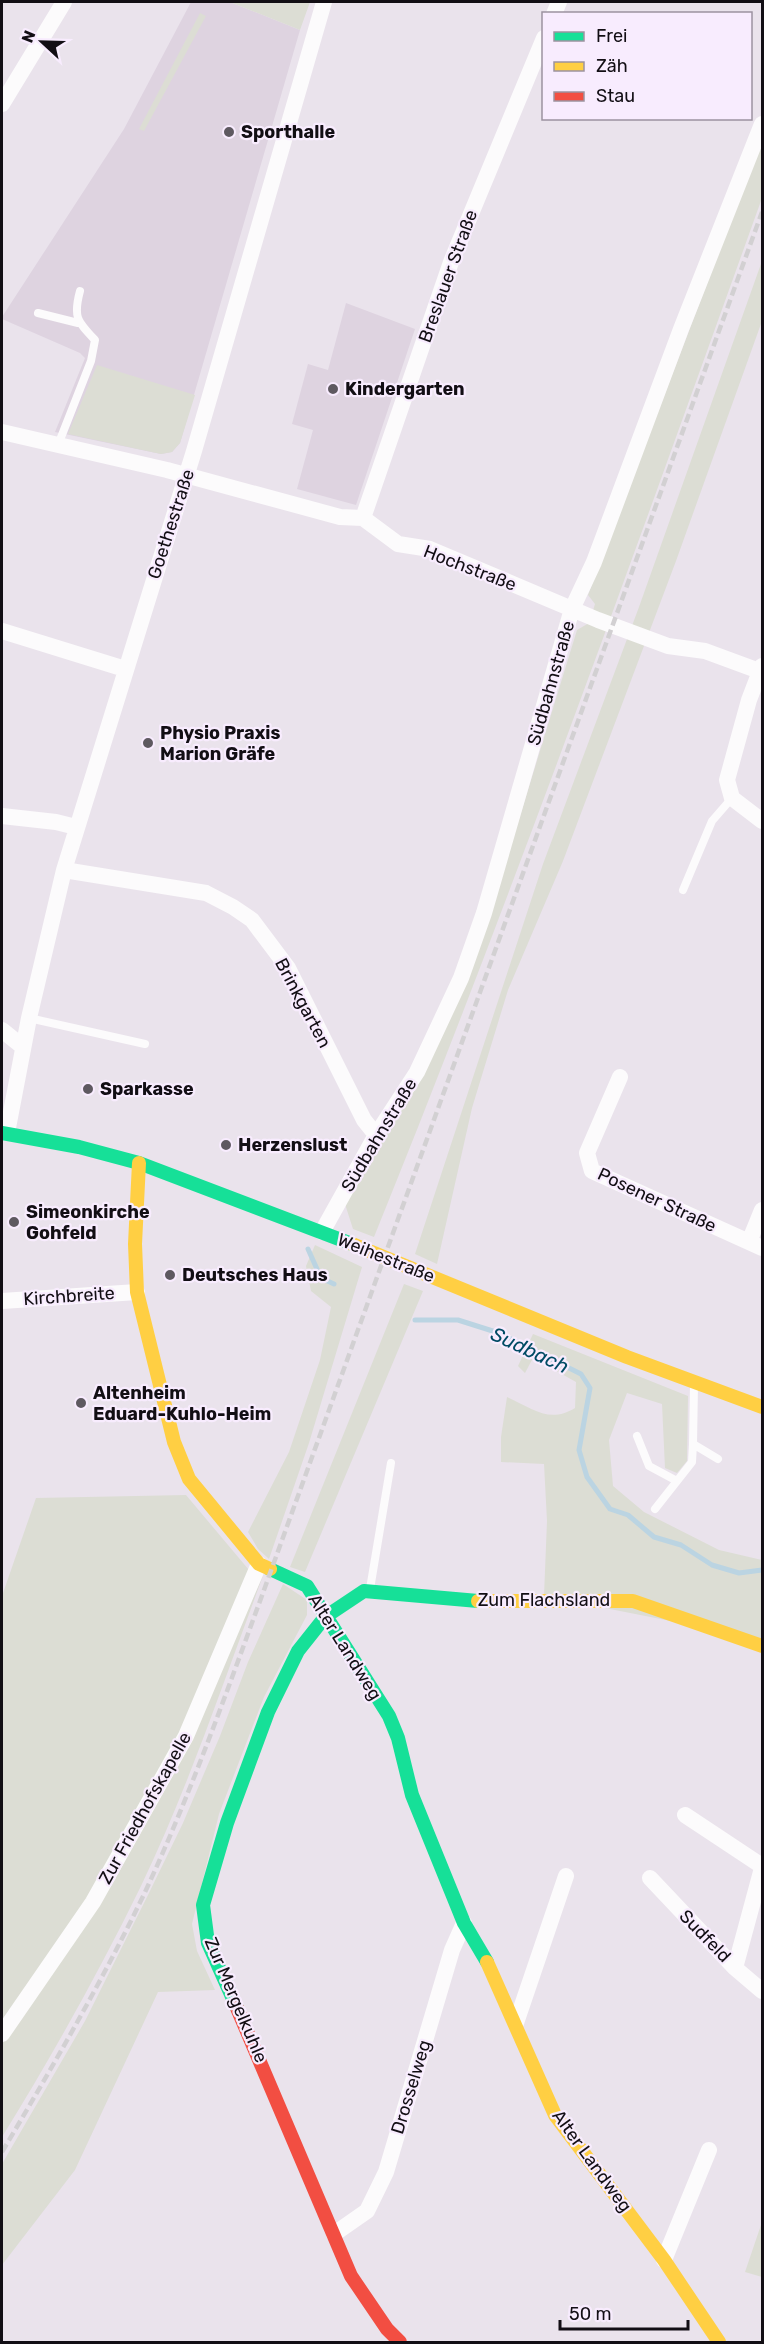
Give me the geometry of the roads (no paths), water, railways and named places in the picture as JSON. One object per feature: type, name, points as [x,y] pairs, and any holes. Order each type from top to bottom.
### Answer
[{"type":"street","points":[[2,104],[64,2]]},
{"type":"street","name":"Goethestraße","points":[[4,1133],[7,1100],[23,1047],[76,827],[186,475],[324,2]]},
{"type":"street","name":"Breslauer Straße","points":[[363,518],[451,262],[542,40]]},
{"type":"street","name":"Südbahnstraße","points":[[322,1232],[376,1135],[417,1072],[461,978],[484,913],[572,609],[594,562],[681,328],[762,123]]},
{"type":"street","points":[[2,432],[186,475],[340,517],[363,518]]},
{"type":"street","name":"Hochstraße","points":[[363,518],[398,544],[430,549],[598,620],[668,646],[705,651],[761,670]]},
{"type":"street","points":[[2,631],[125,669]]},
{"type":"street","points":[[761,670],[749,700],[727,780],[732,798],[762,821]]},
{"type":"street","points":[[2,816],[56,822],[76,827]]},
{"type":"street","name":"Brinkgarten","points":[[64,870],[206,892],[252,920],[288,968],[364,1120],[376,1135]]},
{"type":"street","points":[[2,1030],[23,1047]]},
{"type":"street","name":"Posener Straße","points":[[620,1077],[587,1153],[592,1171],[755,1245],[762,1210]]},
{"type":"street","name":"Weihestraße","points":[[4,1133],[79,1147],[139,1163],[322,1232],[595,1344],[762,1407]]},
{"type":"street","name":"Alter Landweg","points":[[139,1163],[135,1244],[137,1292],[174,1442],[189,1479],[258,1564],[307,1586],[389,1716],[398,1738],[412,1795],[464,1923],[483,1952],[555,2115],[664,2260],[719,2343]]},
{"type":"street","name":"Kirchbreite","points":[[2,1301],[137,1292]]},
{"type":"street","name":"Zur Friedhofskapelle","points":[[2,2034],[93,1902],[186,1736],[258,1564]]},
{"type":"street","points":[[325,1617],[364,1592],[370,1592]]},
{"type":"street","name":"Zum Flachsland","points":[[370,1592],[488,1602],[633,1601],[762,1646]]},
{"type":"street","name":"Zur Mergelkuhle","points":[[325,1617],[298,1651],[268,1712],[227,1822],[203,1905],[208,1943],[266,2073],[351,2276],[387,2329],[400,2343]]},
{"type":"street","points":[[685,1815],[762,1867],[735,1968]]},
{"type":"street","points":[[516,2023],[566,1876]]},
{"type":"street","name":"Sudfeld","points":[[650,1878],[735,1968],[762,1991]]},
{"type":"street","name":"Drosselweg","points":[[334,2234],[367,2211],[386,2172],[452,1950],[464,1923]]},
{"type":"street","points":[[664,2260],[709,2150]]},
{"type":"lane","points":[[58,445],[90,361],[95,340],[78,322],[75,309],[80,291]]},
{"type":"lane","points":[[38,313],[78,322]]},
{"type":"lane","points":[[682,890],[712,821],[732,798]]},
{"type":"lane","points":[[29,1018],[145,1044]]},
{"type":"lane","points":[[655,1509],[692,1462],[694,1382]]},
{"type":"lane","points":[[637,1436],[650,1466],[677,1481]]},
{"type":"lane","points":[[693,1444],[718,1459]]},
{"type":"lane","points":[[370,1592],[391,1463]]},
{"type":"waterway","name":"Sudbach","points":[[308,1249],[321,1278],[334,1284]]},
{"type":"waterway","name":"Sudbach","points":[[415,1320],[458,1320],[499,1333],[581,1374],[590,1388],[579,1450],[587,1477],[610,1509],[628,1515],[654,1537],[681,1545],[712,1565],[739,1573],[762,1570]]},
{"type":"railway","points":[[2,2152],[113,1957],[146,1890],[193,1779],[264,1590],[762,212]]},
{"type":"place","name":"Sporthalle","points":[[229,132]]},
{"type":"place","name":"Kindergarten","points":[[333,389]]},
{"type":"place","name":"Physio Praxis Marion Gräfe","points":[[148,743]]},
{"type":"place","name":"Sparkasse","points":[[88,1089]]},
{"type":"place","name":"Herzenslust","points":[[226,1145]]},
{"type":"place","name":"Simeonkirche Gohfeld","points":[[14,1222]]},
{"type":"place","name":"Deutsches Haus","points":[[170,1275]]},
{"type":"place","name":"Altenheim Eduard-Kuhlo-Heim","points":[[81,1403]]}]
